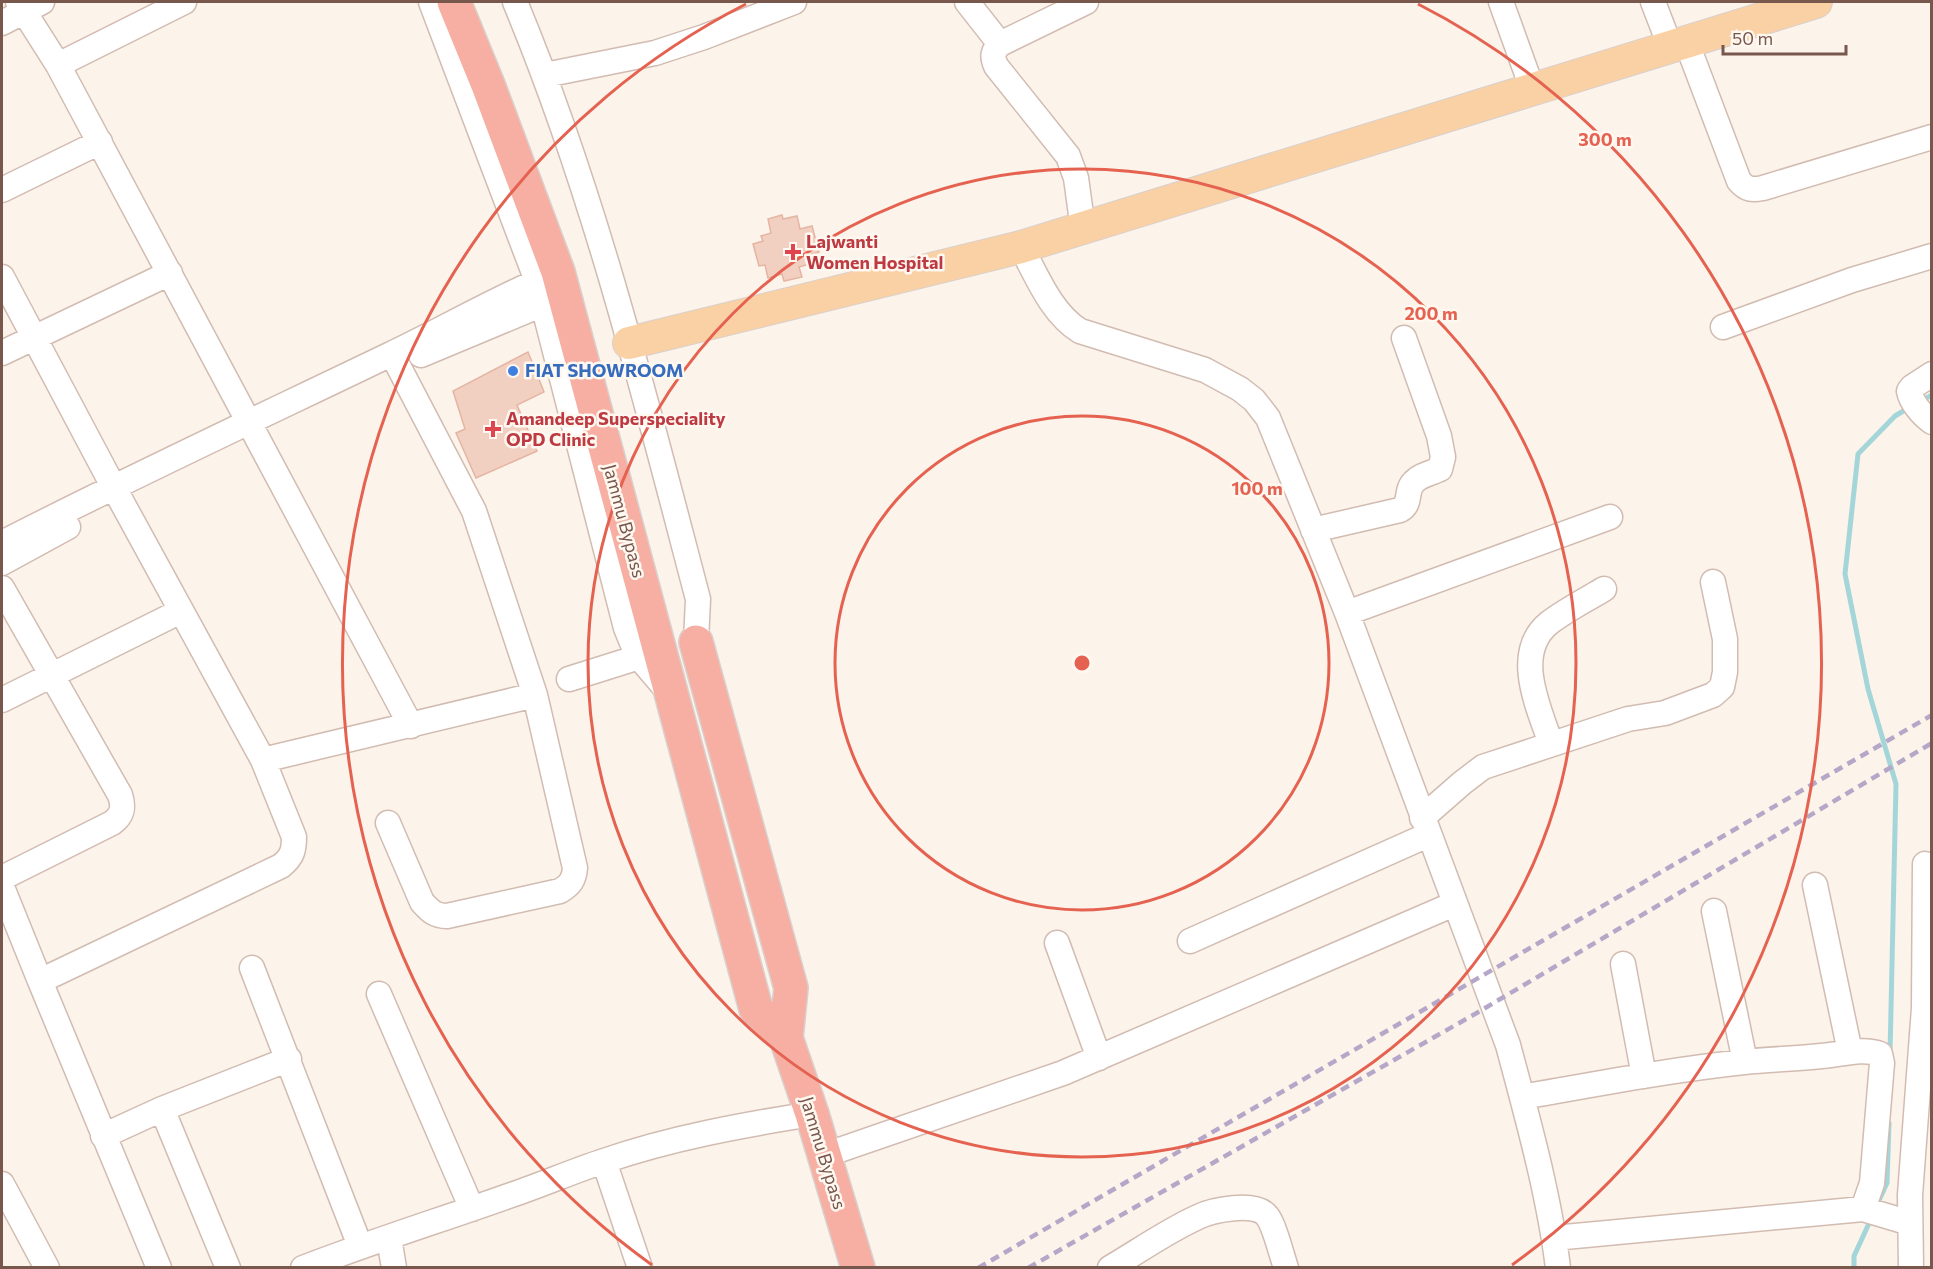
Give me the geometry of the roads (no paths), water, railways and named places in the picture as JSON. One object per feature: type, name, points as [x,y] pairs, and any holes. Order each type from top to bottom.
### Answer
[{"type":"highway","name":"Jammu Bypass","points":[[454,2],[492,96],[547,277],[670,694],[756,1009],[786,1038]]},
{"type":"highway","name":"Jammu Bypass","points":[[696,642],[790,988],[786,1038],[825,1155],[858,1268]]},
{"type":"main road","points":[[629,343],[1021,247],[1816,2]]},
{"type":"street","points":[[58,66],[184,2]]},
{"type":"street","points":[[431,2],[547,277],[543,304],[626,628],[639,657],[670,694]]},
{"type":"street","points":[[515,2],[545,75],[586,197],[629,343],[698,599],[696,642]]},
{"type":"street","points":[[545,75],[655,53],[704,38],[794,2]]},
{"type":"street","points":[[967,2],[1000,44]]},
{"type":"street","points":[[1083,229],[1076,178],[1068,156],[996,66],[993,58],[994,50],[1000,44],[1086,2]]},
{"type":"street","points":[[1501,2],[1532,88]]},
{"type":"street","points":[[1653,2],[1678,44],[1739,181],[1746,188],[1763,188],[1932,137]]},
{"type":"street","points":[[2,23],[28,5],[58,66],[411,726]]},
{"type":"street","points":[[2,190],[100,142]]},
{"type":"street","points":[[1021,247],[1052,303],[1067,323],[1080,331],[1204,370],[1240,389],[1254,400],[1268,418],[1347,613],[1508,1045],[1554,1238],[1557,1268]]},
{"type":"street","points":[[1723,327],[1852,280],[1932,256]]},
{"type":"street","points":[[2,353],[170,273]]},
{"type":"street","points":[[2,277],[263,760],[294,837],[294,850],[290,859],[281,866],[40,981]]},
{"type":"street","points":[[2,543],[117,493],[395,359],[547,277]]},
{"type":"street","points":[[395,359],[543,304]]},
{"type":"street","points":[[1313,530],[1400,510],[1407,505],[1411,483],[1440,469],[1443,464],[1439,436],[1404,338]]},
{"type":"street","points":[[388,824],[422,902],[438,916],[549,894],[568,886],[574,877],[575,868],[535,695],[474,511],[395,359]]},
{"type":"street","points":[[1921,410],[1909,391],[1932,374]]},
{"type":"street","points":[[2,563],[117,493]]},
{"type":"street","points":[[1347,613],[1610,517]]},
{"type":"street","points":[[1190,941],[1425,827],[1462,783],[1483,767],[1628,719],[1665,713],[1713,695],[1722,687],[1725,672],[1725,639],[1713,582]]},
{"type":"street","points":[[2,588],[123,804],[122,812],[112,823],[2,878]]},
{"type":"street","points":[[1551,744],[1534,691],[1530,662],[1532,647],[1538,635],[1548,624],[1604,589]]},
{"type":"street","points":[[2,700],[181,611]]},
{"type":"street","points":[[569,679],[639,657]]},
{"type":"street","points":[[263,760],[535,695]]},
{"type":"street","points":[[1911,1268],[1902,1221],[1910,1195],[1924,1008],[1925,864]]},
{"type":"street","points":[[1815,885],[1850,1052]]},
{"type":"street","points":[[2,887],[159,1268]]},
{"type":"street","points":[[825,1155],[1063,1073],[1454,904]]},
{"type":"street","points":[[1714,911],[1745,1062]]},
{"type":"street","points":[[1057,943],[1099,1058]]},
{"type":"street","points":[[1623,964],[1644,1076]]},
{"type":"street","points":[[252,968],[360,1246]]},
{"type":"street","points":[[379,994],[472,1209]]},
{"type":"street","points":[[1522,1097],[1644,1076],[1745,1062],[1850,1052],[1875,1052],[1882,1058],[1872,1183],[1866,1210]]},
{"type":"street","points":[[103,1136],[162,1109],[289,1059]]},
{"type":"street","points":[[162,1109],[228,1268]]},
{"type":"street","points":[[303,1268],[604,1161],[684,1139],[759,1122],[812,1114]]},
{"type":"street","points":[[604,1161],[640,1268]]},
{"type":"street","points":[[2,1184],[47,1268]]},
{"type":"street","points":[[1110,1268],[1198,1217],[1222,1210],[1247,1208],[1259,1209],[1268,1216],[1286,1268]]},
{"type":"street","points":[[1554,1238],[1866,1210],[1902,1221]]},
{"type":"street","points":[[389,1238],[394,1268]]},
{"type":"waterway","points":[[1921,401],[1932,395]]},
{"type":"waterway","points":[[1890,1054],[1896,784],[1868,689],[1845,574],[1858,454],[1895,416],[1910,407]]},
{"type":"waterway","points":[[1876,1207],[1887,1183],[1889,1123]]},
{"type":"waterway","points":[[1854,1268],[1854,1256],[1871,1219]]},
{"type":"railway","points":[[978,1268],[1932,715]]},
{"type":"railway","points":[[1028,1268],[1475,1014],[1932,743]]},
{"type":"place","name":"Lajwanti Women Hospital","points":[[793,252]]},
{"type":"place","name":"FIAT SHOWROOM","points":[[513,371]]},
{"type":"place","name":"Amandeep Superspeciality OPD Clinic","points":[[493,429]]}]
